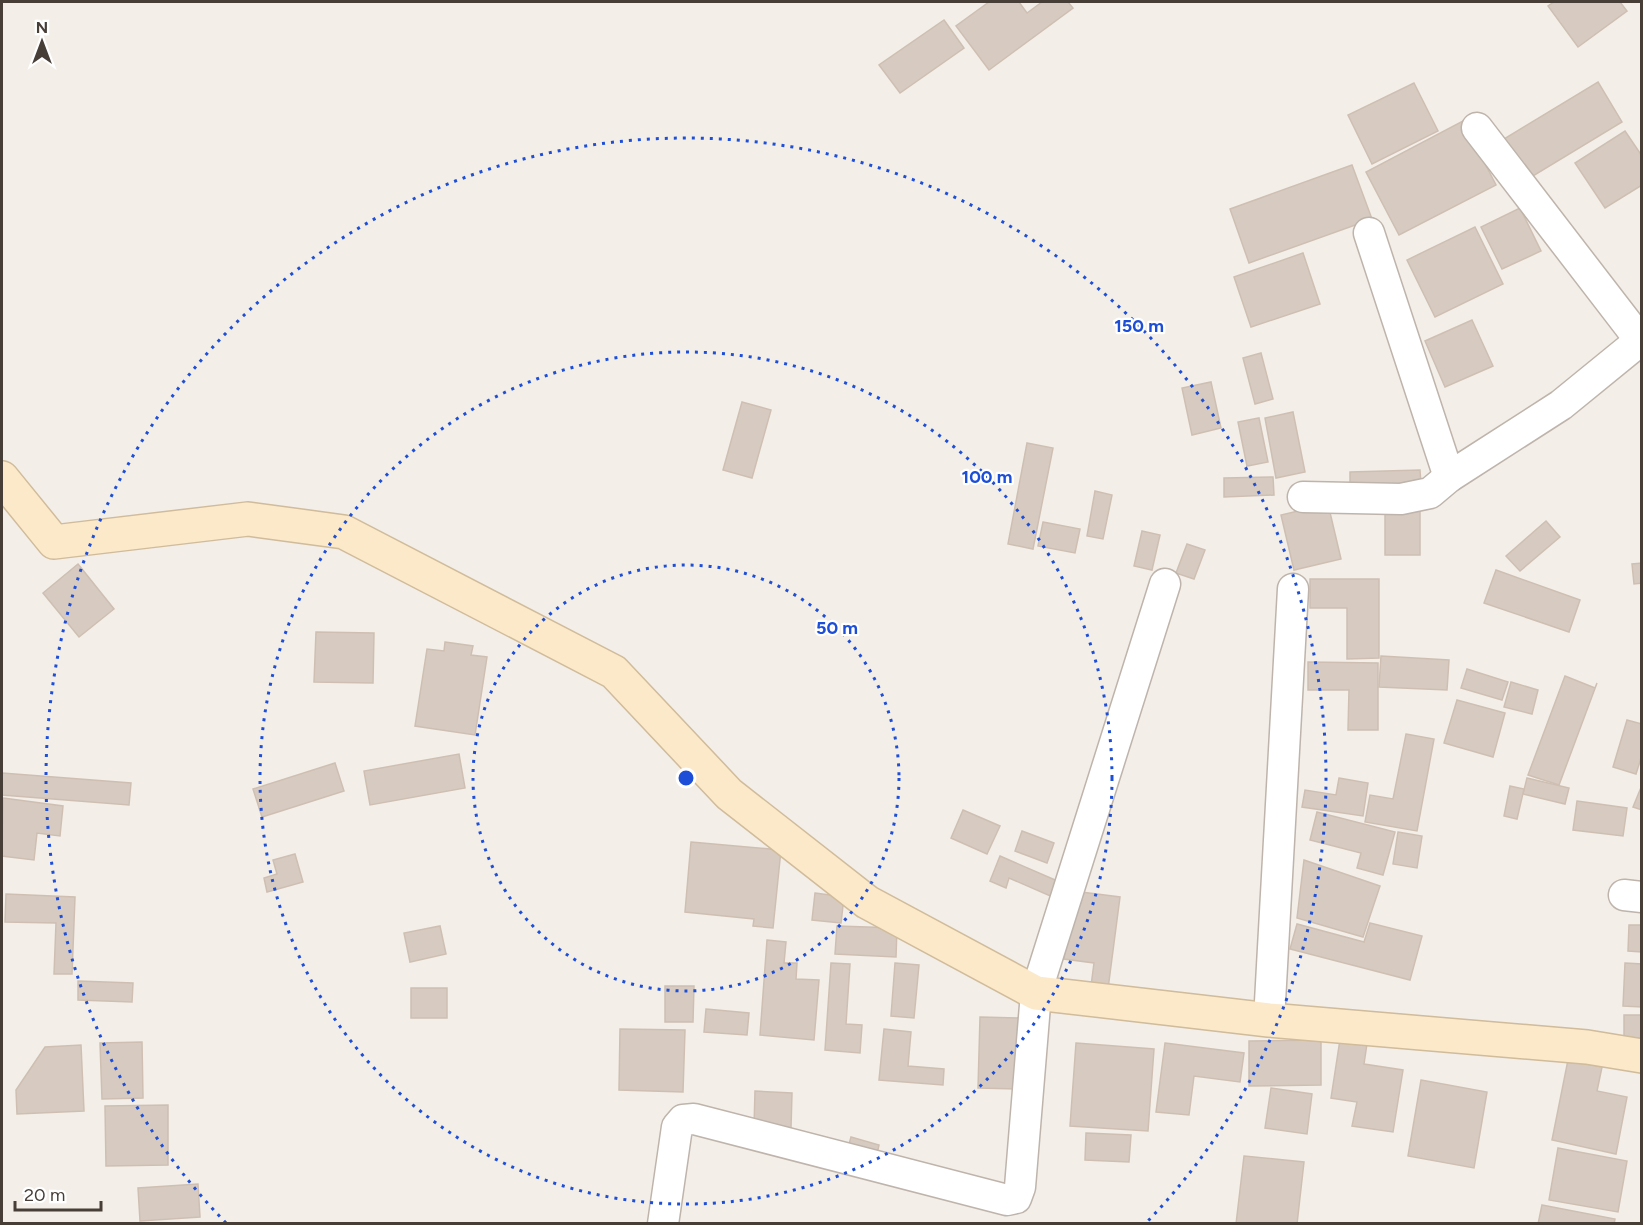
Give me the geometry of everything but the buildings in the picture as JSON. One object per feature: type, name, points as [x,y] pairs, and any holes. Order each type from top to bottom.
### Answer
[{"type":"street","points":[[1303,498],[1401,499],[1430,493],[1449,477],[1561,405],[1641,340],[1477,128]]},
{"type":"street","points":[[1369,232],[1449,477]]},
{"type":"street","points":[[2,478],[54,542],[248,519],[344,532],[614,672],[729,794],[867,902],[1036,993],[1269,1020],[1587,1047],[1641,1056]]},
{"type":"street","points":[[663,1224],[677,1127],[683,1120],[694,1119],[1007,1200],[1017,1198],[1020,1187],[1036,993],[1165,584]]},
{"type":"street","points":[[1269,1020],[1293,589]]}]
